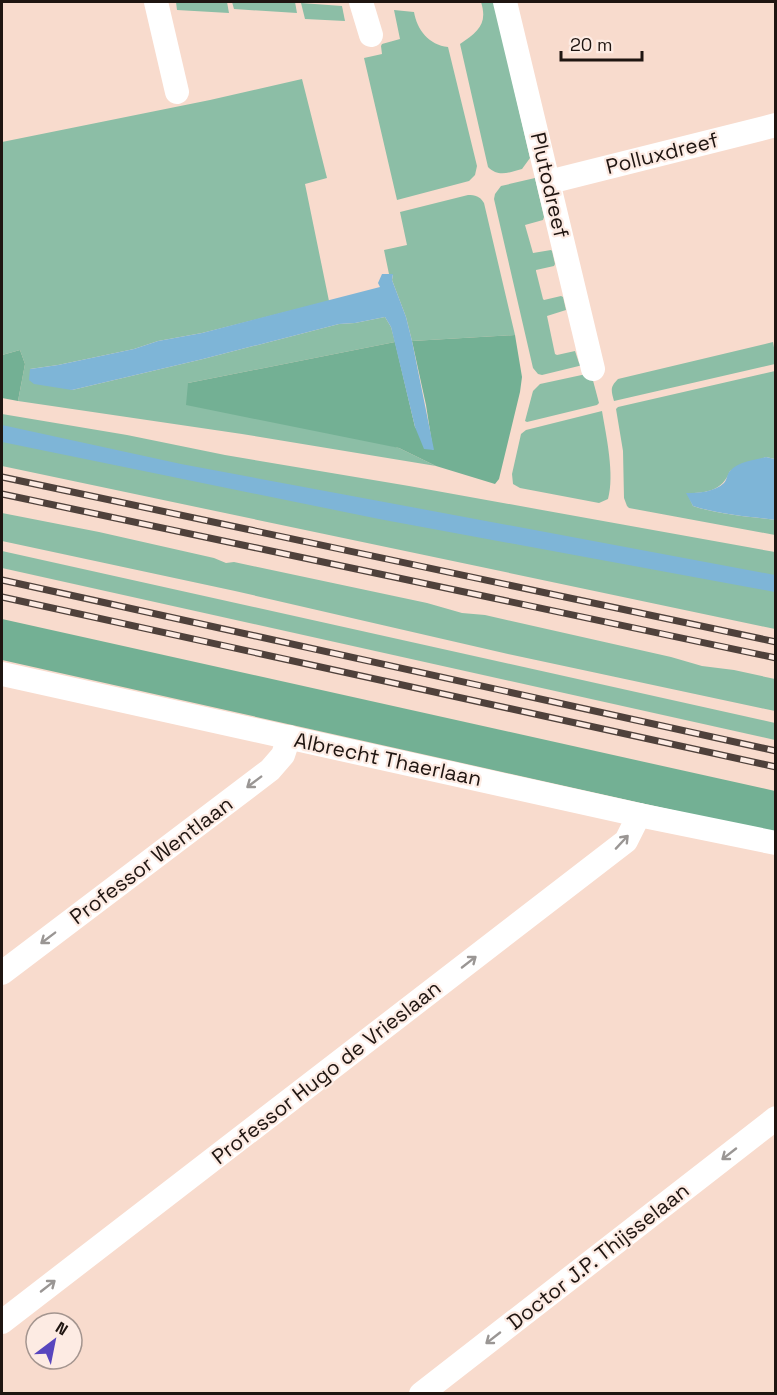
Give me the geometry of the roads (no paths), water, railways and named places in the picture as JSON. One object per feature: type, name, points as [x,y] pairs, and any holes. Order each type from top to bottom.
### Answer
[{"type":"street","points":[[156,2],[177,92]]},
{"type":"street","points":[[361,2],[372,34]]},
{"type":"street","name":"Plutodreef","points":[[505,2],[593,369]]},
{"type":"street","name":"Polluxdreef","points":[[549,182],[776,125]]},
{"type":"street","name":"Albrecht Thaerlaan","points":[[2,674],[776,843]]},
{"type":"street","name":"Professor Wentlaan","points":[[2,973],[270,770],[283,755],[289,737]]},
{"type":"street","name":"Professor Hugo de Vrieslaan","points":[[2,1322],[626,841],[639,814]]},
{"type":"street","name":"Doctor J.P. Thijsselaan","points":[[421,1394],[776,1118]]},
{"type":"water","points":[[382,274],[393,274],[392,280],[406,317],[434,450],[424,449],[415,427],[391,327],[385,317],[339,324],[72,390],[34,384],[29,380],[30,369],[134,349],[158,341],[202,333],[380,287],[378,283]]},
{"type":"water","points":[[2,425],[181,464],[775,575],[775,592],[379,519],[2,442]]},
{"type":"water","points":[[766,457],[775,459],[775,520],[693,506],[686,493],[716,488],[724,483],[729,472],[738,465]]},
{"type":"railway","points":[[2,477],[776,642]]},
{"type":"railway","points":[[2,494],[776,658]]},
{"type":"railway","points":[[2,580],[776,751]]},
{"type":"railway","points":[[2,597],[776,767]]}]
